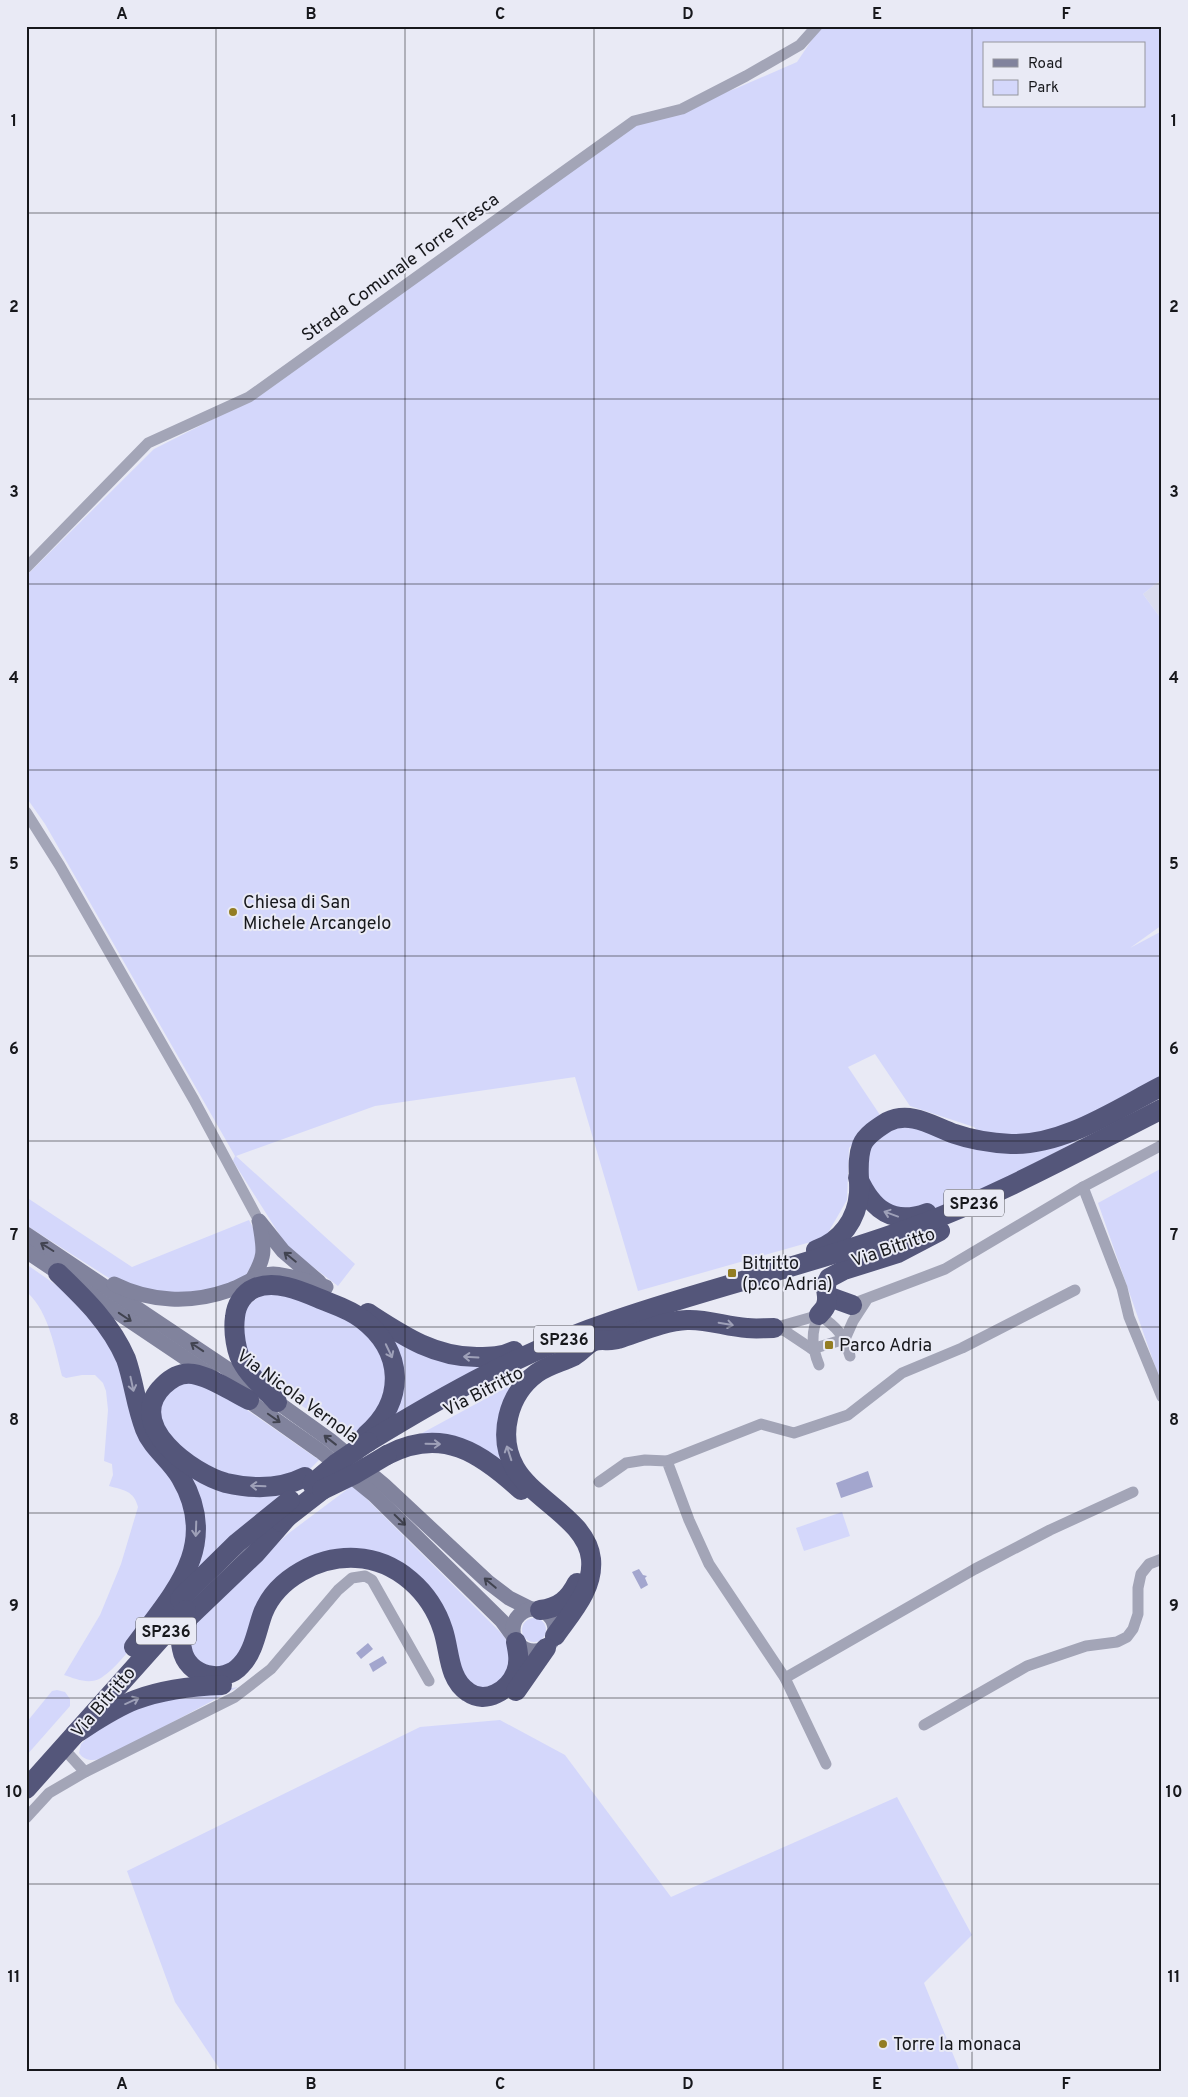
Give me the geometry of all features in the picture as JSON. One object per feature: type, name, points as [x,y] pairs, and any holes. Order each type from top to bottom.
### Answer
[{"type":"highway","points":[[775,1271],[788,1259],[821,1248],[840,1236],[850,1224],[856,1211],[859,1194],[858,1162],[863,1143],[875,1130],[889,1121],[905,1118],[930,1122],[956,1134],[1012,1144],[1067,1134],[1162,1086]]},
{"type":"highway","name":"Via Bitritto","points":[[26,1771],[134,1647],[237,1543],[275,1511],[437,1399],[518,1358],[612,1321],[912,1228],[1024,1180],[1162,1109]]},
{"type":"highway","name":"Via Bitritto","points":[[26,1789],[174,1622],[222,1574],[290,1514],[313,1484],[337,1463],[492,1384],[594,1341],[882,1252],[940,1231],[1017,1198],[1162,1124]]},
{"type":"highway","points":[[858,1178],[871,1201],[880,1210],[891,1216],[916,1217],[1015,1176],[1068,1157]]},
{"type":"highway","points":[[819,1315],[826,1306],[826,1282],[835,1274],[898,1253],[940,1231]]},
{"type":"highway","points":[[65,1268],[116,1339],[126,1360],[135,1402],[148,1436],[181,1478],[190,1495],[196,1519],[195,1546],[191,1563],[180,1585],[134,1647]]},
{"type":"highway","points":[[278,1402],[243,1365],[234,1325],[236,1310],[244,1295],[256,1288],[273,1285],[299,1290],[362,1318],[387,1346],[393,1360],[395,1383],[391,1402],[381,1420],[371,1446],[407,1446],[429,1443],[448,1444],[466,1449],[498,1469],[567,1532],[576,1544],[581,1557],[580,1579],[570,1595],[559,1605],[552,1609],[536,1609]]},
{"type":"highway","points":[[326,1287],[420,1344],[435,1351],[466,1357],[508,1354],[599,1316],[644,1302],[667,1303]]},
{"type":"highway","points":[[827,1296],[860,1301]]},
{"type":"highway","points":[[69,1741],[117,1709],[149,1695],[185,1687],[222,1685],[234,1682],[245,1675],[252,1666],[272,1616],[286,1594],[309,1578],[334,1568],[365,1567],[387,1575],[410,1591],[422,1605],[432,1623],[439,1646],[442,1670],[448,1682],[463,1699],[474,1705],[485,1706],[498,1703],[509,1697],[519,1688],[575,1608],[588,1584],[591,1570],[588,1546],[573,1526],[525,1482],[514,1467],[507,1448],[506,1426],[516,1396],[526,1383],[544,1369],[576,1355],[594,1341],[615,1340],[655,1326],[686,1320],[746,1328],[774,1328]]},
{"type":"highway","points":[[249,1400],[205,1378],[193,1374],[181,1374],[169,1380],[158,1390],[152,1404],[152,1418],[157,1434],[171,1451],[204,1474],[240,1486],[265,1487],[295,1482],[313,1484]]},
{"type":"highway","points":[[290,1514],[256,1553],[208,1598],[186,1623],[180,1641],[182,1653],[198,1672],[208,1676],[232,1673],[248,1655],[264,1610],[279,1589],[289,1580],[314,1566],[332,1560],[349,1558],[367,1558],[386,1564],[416,1584],[429,1599],[438,1615],[444,1631],[452,1670],[458,1682],[467,1692],[477,1697],[488,1697],[500,1692],[510,1683],[517,1671],[519,1658],[514,1639]]},
{"type":"main road","points":[[253,1278],[263,1260],[264,1247],[259,1221]]},
{"type":"main road","points":[[259,1221],[282,1251],[326,1287]]},
{"type":"main road","name":"Via Nicola Vernola","points":[[26,1234],[65,1268],[320,1451],[374,1495],[495,1614],[514,1639]]},
{"type":"main road","name":"Via Nicola Vernola","points":[[26,1252],[65,1268],[278,1402],[330,1440],[384,1485],[488,1582],[509,1598],[536,1609]]},
{"type":"main road","points":[[65,1268],[142,1295],[158,1298],[191,1299],[211,1295],[229,1290],[253,1278],[273,1274],[306,1280],[326,1287]]},
{"type":"main road","points":[[536,1609],[551,1617],[555,1629],[550,1642],[533,1652],[520,1647],[514,1639],[514,1621],[524,1611],[536,1609]]},
{"type":"street","name":"Strada Comunale Torre Tresca","points":[[26,568],[148,443],[249,397],[634,121],[682,109],[746,76],[800,45],[817,26]]},
{"type":"street","points":[[26,812],[60,866],[194,1100],[259,1221]]},
{"type":"street","points":[[774,1328],[860,1301],[945,1269],[1083,1187],[1162,1145]]},
{"type":"street","points":[[1083,1187],[1106,1242],[1122,1288],[1129,1317],[1162,1398]]},
{"type":"street","points":[[599,1482],[626,1463],[645,1460],[667,1461],[761,1424],[794,1433],[848,1415],[902,1373],[962,1348],[1076,1290]]},
{"type":"street","points":[[845,1339],[860,1301]]},
{"type":"street","points":[[819,1315],[832,1324],[845,1339],[850,1356]]},
{"type":"street","points":[[819,1315],[815,1323],[812,1348],[819,1366]]},
{"type":"street","points":[[774,1328],[785,1331],[812,1348],[845,1339]]},
{"type":"street","points":[[667,1461],[708,1564],[785,1678],[826,1764]]},
{"type":"street","points":[[785,1678],[975,1569],[1050,1530],[1133,1492]]},
{"type":"street","points":[[924,1725],[1027,1666],[1086,1646],[1117,1642],[1127,1638],[1133,1629],[1138,1614],[1138,1588],[1141,1574],[1149,1564],[1162,1559]]},
{"type":"street","points":[[26,1818],[49,1793],[85,1772],[236,1697],[270,1669],[338,1590],[352,1578],[365,1576],[372,1580],[429,1681]]},
{"type":"street","points":[[69,1741],[85,1772]]},
{"type":"shaded area","points":[[1162,579],[1162,620],[1143,594]]},
{"type":"shaded area","points":[[868,1471],[873,1487],[841,1498],[836,1483]]},
{"type":"shaded area","points":[[639,1569],[643,1575],[647,1576],[645,1578],[648,1585],[641,1589],[632,1572]]},
{"type":"shaded area","points":[[368,1643],[373,1649],[361,1659],[356,1653]]},
{"type":"shaded area","points":[[383,1656],[387,1663],[373,1672],[369,1664]]},
{"type":"green space","points":[[821,26],[1162,26],[1162,579],[1143,594],[1162,620],[1162,925],[1130,948],[1162,931],[1162,1076],[1068,1125],[1034,1133],[984,1137],[974,1127],[910,1106],[875,1054],[848,1067],[880,1115],[849,1148],[847,1200],[825,1238],[638,1291],[575,1077],[375,1106],[236,1156],[355,1264],[338,1286],[288,1248],[233,1161],[235,1156],[45,824],[26,797],[26,576],[154,449],[261,395],[616,133],[737,88],[797,62]]},
{"type":"green space","points":[[902,1127],[922,1128],[951,1143],[1080,1139],[1027,1168],[942,1207],[891,1215],[858,1162],[885,1131]]},
{"type":"green space","points":[[1162,1168],[1162,1386],[1098,1203]]},
{"type":"green space","points":[[26,1197],[132,1267],[249,1220],[257,1235],[260,1250],[245,1277],[209,1293],[172,1296],[112,1280],[26,1225]]},
{"type":"green space","points":[[26,1264],[69,1294],[92,1314],[182,1487],[195,1546],[165,1598],[140,1636],[114,1668],[101,1678],[92,1681],[82,1681],[64,1675],[100,1615],[121,1564],[138,1507],[131,1494],[109,1486],[113,1475],[112,1464],[104,1461],[108,1410],[103,1383],[95,1375],[66,1378],[62,1376],[54,1343],[46,1321],[35,1301],[28,1293],[26,1294]]},
{"type":"green space","points":[[284,1291],[355,1321],[390,1361],[386,1393],[364,1430],[355,1435],[346,1434],[266,1383],[249,1362],[241,1316],[259,1297]]},
{"type":"green space","points":[[387,1335],[488,1364],[386,1420]]},
{"type":"green space","points":[[186,1380],[214,1387],[319,1460],[299,1480],[232,1484],[156,1431],[158,1400]]},
{"type":"green space","points":[[507,1387],[511,1388],[512,1472],[415,1437]]},
{"type":"green space","points":[[186,1474],[287,1489],[191,1575]]},
{"type":"green space","points":[[353,1485],[504,1636],[513,1652],[503,1683],[472,1690],[401,1570],[308,1563],[231,1670],[193,1663],[189,1625],[201,1611],[289,1533]]},
{"type":"green space","points":[[842,1512],[850,1536],[804,1551],[796,1528]]},
{"type":"green space","points":[[534,1618],[543,1621],[546,1630],[543,1639],[534,1642],[525,1639],[522,1630],[525,1621]]},
{"type":"green space","points":[[238,1687],[106,1758],[88,1760],[79,1753],[81,1744],[91,1734],[127,1707]]},
{"type":"green space","points":[[52,1691],[65,1692],[70,1699],[70,1706],[26,1756],[26,1723]]},
{"type":"green space","points":[[500,1720],[565,1755],[671,1897],[897,1797],[972,1935],[924,1983],[959,2069],[964,2071],[221,2071],[175,2002],[127,1871],[420,1727]]},
{"type":"place","name":"Chiesa di San Michele Arcangelo","points":[[233,912]]},
{"type":"place","name":"Bitritto (p.co Adria)","points":[[732,1273]]},
{"type":"place","name":"Parco Adria","points":[[829,1345]]},
{"type":"place","name":"Torre la monaca","points":[[883,2044]]}]
